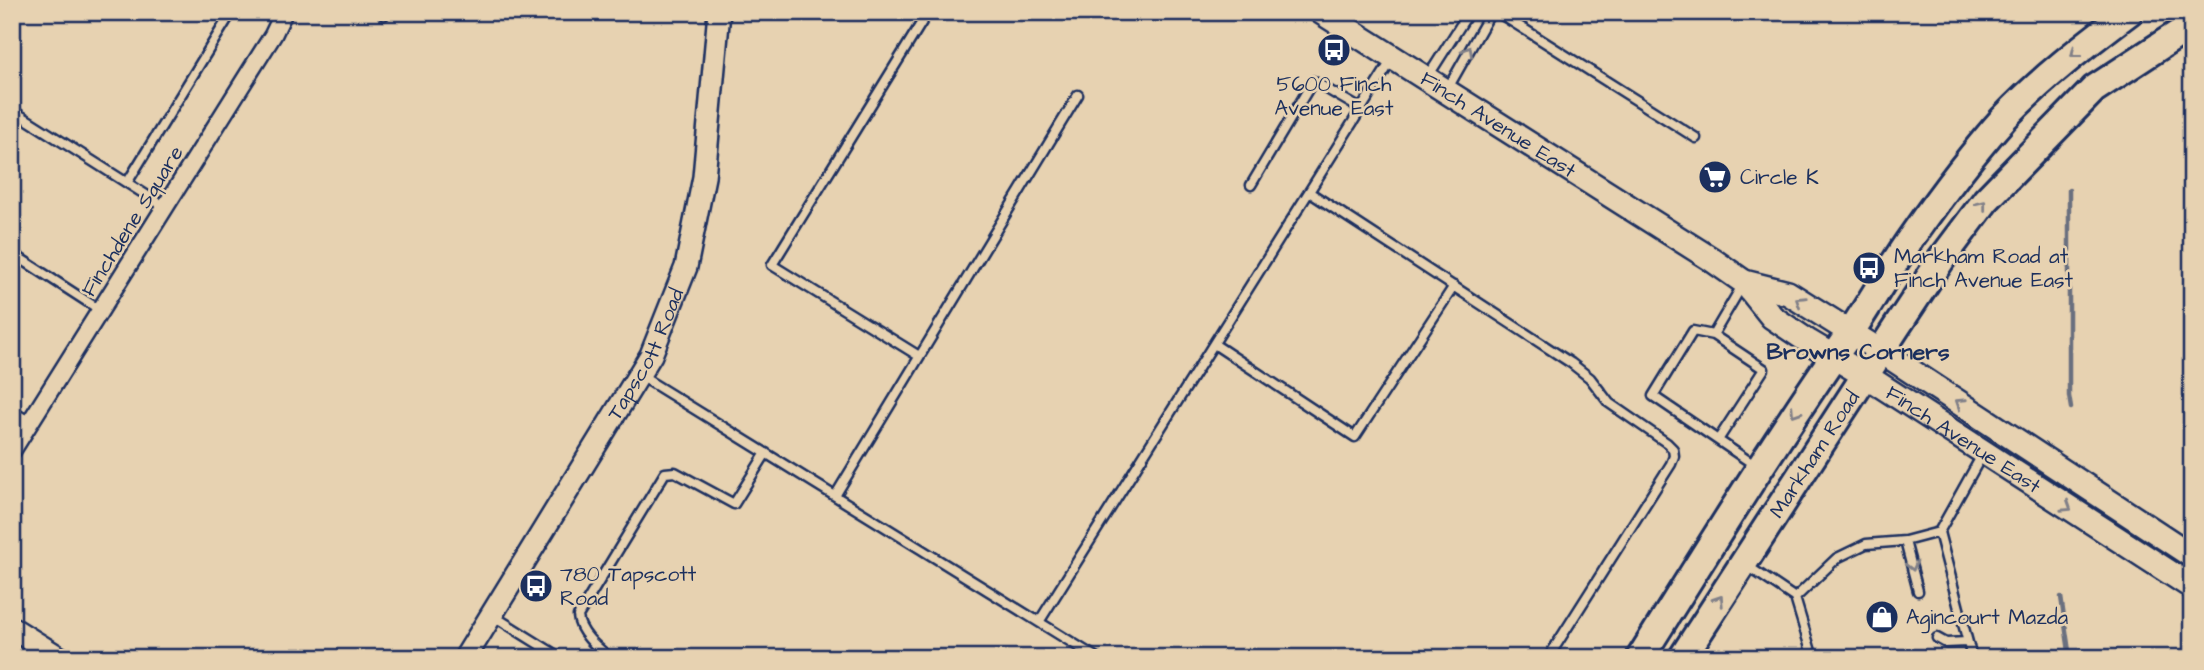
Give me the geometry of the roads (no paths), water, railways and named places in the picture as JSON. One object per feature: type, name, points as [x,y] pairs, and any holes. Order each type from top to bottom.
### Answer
[{"type":"main road","name":"Finch Avenue East","points":[[1321,12],[1744,282],[1788,293],[2192,556]]},
{"type":"main road","name":"Markham Road","points":[[1640,658],[1759,468],[1945,190],[2004,119],[2067,59],[2129,12]]},
{"type":"main road","name":"Markham Road","points":[[1682,658],[1941,260],[1986,200],[2094,89],[2192,25]]},
{"type":"main road","name":"Finch Avenue East","points":[[1744,282],[1772,317],[2192,587]]},
{"type":"street","name":"Finchdene Square","points":[[12,451],[273,35],[284,12]]},
{"type":"street","name":"Tapscott Road","points":[[465,658],[651,355],[686,267],[704,177],[719,12]]},
{"type":"street","points":[[12,628],[60,658]]},
{"type":"lane","points":[[380,12],[384,15],[386,12]]},
{"type":"lane","points":[[919,356],[772,265],[928,12]]},
{"type":"lane","points":[[1437,85],[1469,12]]},
{"type":"lane","points":[[1437,85],[1491,12]]},
{"type":"lane","points":[[1504,14],[1696,138]]},
{"type":"lane","points":[[127,183],[228,18]]},
{"type":"lane","points":[[1039,622],[1394,58]]},
{"type":"lane","points":[[1251,185],[1313,81],[1361,109]]},
{"type":"lane","points":[[835,496],[1078,95]]},
{"type":"lane","points":[[12,110],[165,207]]},
{"type":"lane","points":[[1309,192],[1571,363],[1590,378],[1609,403],[1673,449],[1671,464],[1548,658]]},
{"type":"lane","points":[[12,253],[100,310]]},
{"type":"lane","points":[[1713,335],[1744,282]]},
{"type":"lane","points":[[1214,344],[1356,437],[1454,286]]},
{"type":"lane","points":[[1718,440],[1764,369],[1713,335],[1693,331],[1653,396],[1759,468]]},
{"type":"lane","points":[[639,374],[1097,658]]},
{"type":"lane","points":[[12,411],[30,422]]},
{"type":"lane","points":[[610,658],[583,631],[578,616],[664,474],[675,472],[734,504],[766,453]]},
{"type":"lane","points":[[1972,658],[1939,532],[1983,453]]},
{"type":"lane","points":[[1795,598],[1837,558],[1866,544],[1905,541],[1939,532]]},
{"type":"lane","points":[[1905,541],[1918,591]]},
{"type":"lane","points":[[1744,563],[1795,598],[1813,658]]},
{"type":"lane","points":[[491,615],[561,658]]},
{"type":"lane","points":[[1937,638],[1946,643],[1967,642]]},
{"type":"waterway","points":[[2069,190],[2071,408]]},
{"type":"waterway","points":[[2061,597],[2070,658]]},
{"type":"place","name":"5600 Finch Avenue East","points":[[1334,50]]},
{"type":"place","name":"Circle K","points":[[1715,177]]},
{"type":"place","name":"Markham Road at Finch Avenue East","points":[[1869,268]]},
{"type":"place","name":"780 Tapscott Road","points":[[536,586]]},
{"type":"place","name":"Agincourt Mazda","points":[[1882,617]]},
{"type":"district","name":"Browns Corners","points":[[1858,351]]}]
